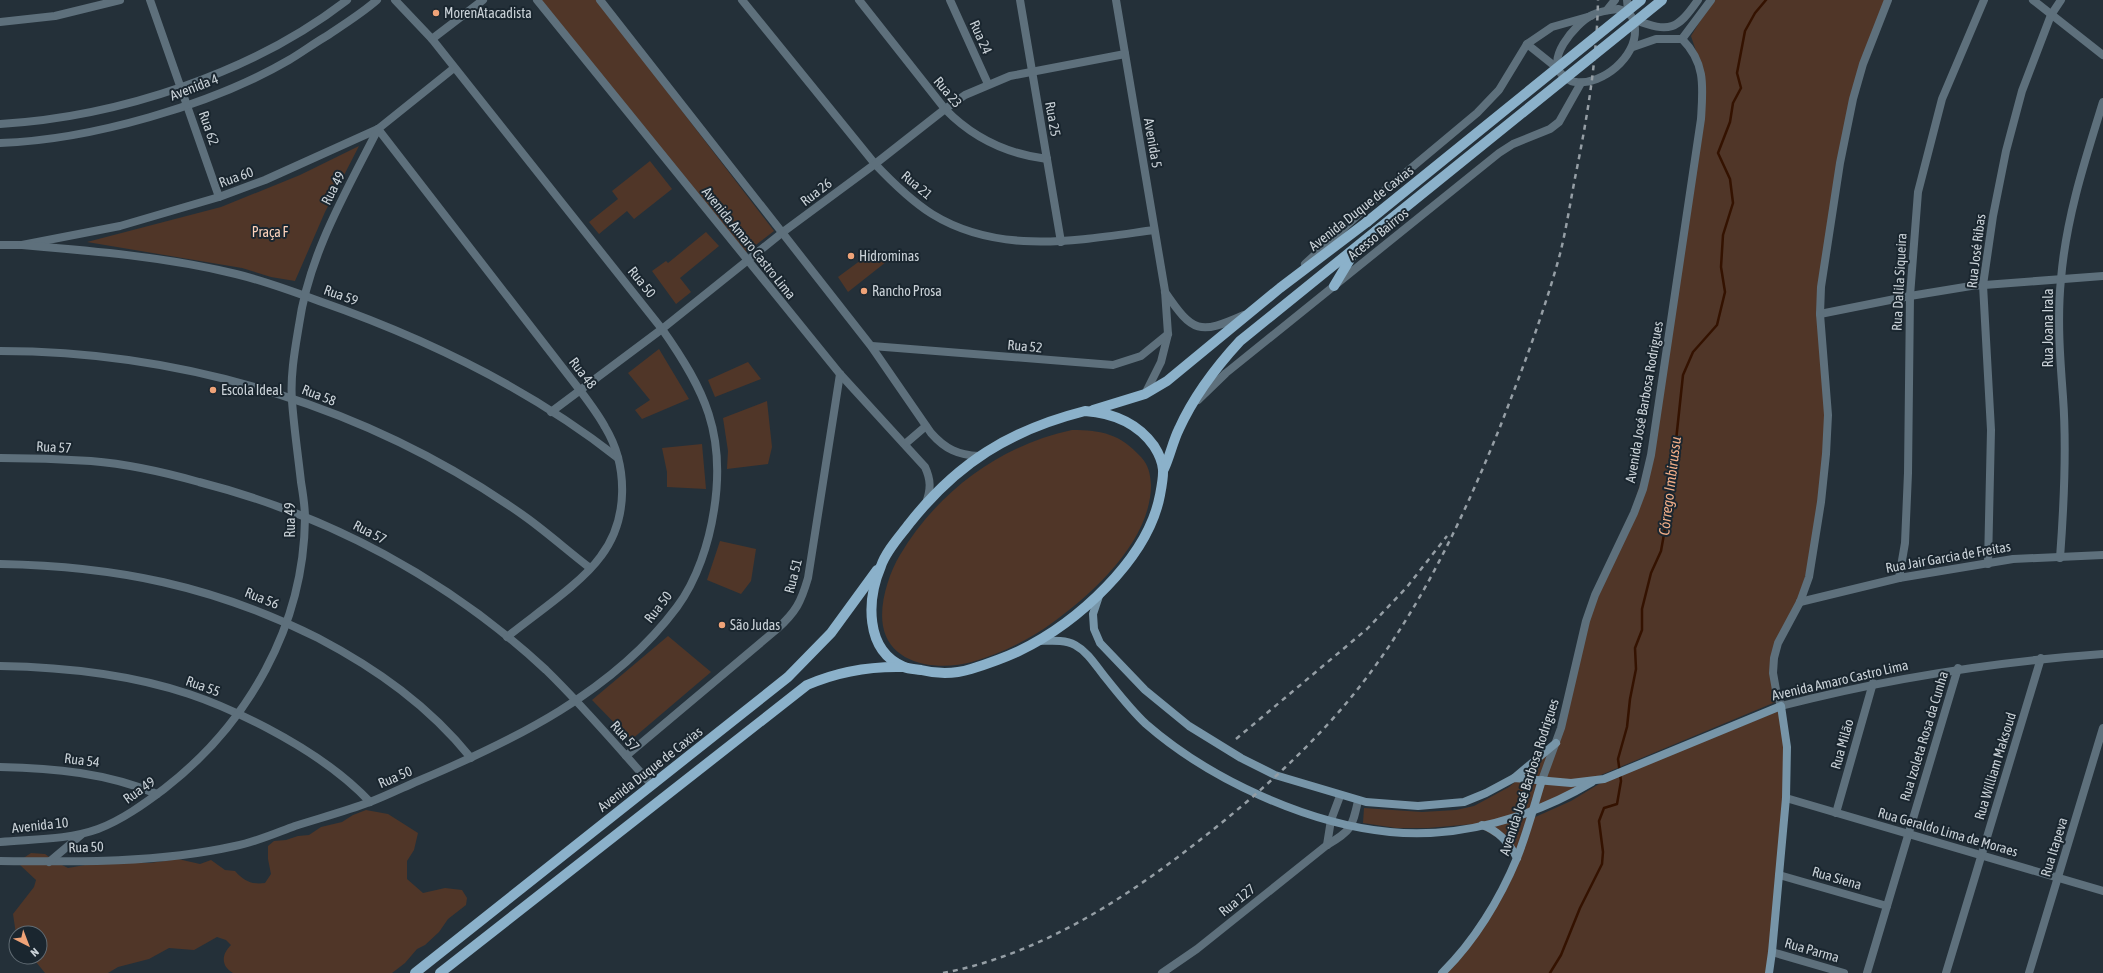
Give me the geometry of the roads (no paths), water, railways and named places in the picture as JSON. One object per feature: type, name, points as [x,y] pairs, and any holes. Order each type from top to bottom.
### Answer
[{"type":"main road","name":"Avenida Duque de Caxias","points":[[415,973],[651,784],[788,677],[831,633],[881,565],[901,534],[926,504],[961,469],[979,456],[1028,429],[1054,419],[1117,404],[1145,394],[1167,381],[1280,288],[1368,222],[1641,0]]},
{"type":"main road","name":"Avenida Duque de Caxias","points":[[904,667],[930,672],[966,670],[1019,651],[1054,631],[1100,592],[1139,546],[1149,529],[1157,510],[1164,469],[1179,429],[1189,409],[1212,373],[1240,341],[1662,0]]},
{"type":"main road","points":[[1334,286],[1359,245]]},
{"type":"main road","points":[[1085,412],[1102,413],[1119,418],[1135,426],[1148,439],[1158,453],[1164,469]]},
{"type":"main road","points":[[881,565],[871,609],[872,627],[882,650],[904,667]]},
{"type":"main road","points":[[1100,592],[1093,614],[1094,629],[1100,643],[1145,690],[1189,726],[1241,758],[1275,776],[1358,801],[1418,806],[1464,802],[1486,793],[1514,778],[1556,743]]},
{"type":"main road","name":"Avenida Amaro Castro Lima","points":[[1037,641],[1053,640],[1076,645],[1087,654],[1121,697],[1145,722],[1193,759],[1217,773],[1276,802],[1352,826],[1391,832],[1423,833],[1454,830],[1532,812],[1571,795],[1595,781]]},
{"type":"main road","points":[[440,973],[807,685],[824,678],[855,669],[904,667]]},
{"type":"main road","points":[[1769,973],[1786,798],[1787,747],[1781,706]]},
{"type":"main road","name":"Avenida Amaro Castro Lima","points":[[1514,778],[1570,783],[1604,779],[1781,706]]},
{"type":"main road","name":"Avenida José Barbosa Rodrigues","points":[[1442,973],[1484,920],[1517,858],[1542,780]]},
{"type":"main road","points":[[1481,825],[1492,829],[1502,836],[1511,846],[1517,858]]},
{"type":"street","points":[[0,22],[55,16],[120,0]]},
{"type":"street","name":"Rua 62","points":[[150,0],[219,197]]},
{"type":"street","name":"Avenida 4","points":[[0,124],[72,115],[124,104],[181,87],[248,59],[280,43],[306,29],[347,0]]},
{"type":"street","name":"Avenida 4","points":[[0,143],[76,134],[120,124],[188,105],[289,60],[377,0]]},
{"type":"street","name":"Rua 50","points":[[0,861],[48,862],[149,859],[237,846],[370,802],[471,758],[536,724],[575,700],[601,682],[631,657],[659,629],[678,605],[704,553],[712,524],[717,491],[718,459],[713,427],[704,400],[692,373],[662,329],[432,40],[395,0]]},
{"type":"street","points":[[432,40],[483,0]]},
{"type":"street","name":"Avenida Amaro Castro Lima","points":[[537,0],[746,261],[840,374],[925,467],[929,476],[930,487],[926,504]]},
{"type":"street","points":[[600,0],[783,232],[828,293],[872,346],[939,443],[948,449],[965,455],[979,456]]},
{"type":"street","name":"Rua 21","points":[[742,0],[875,164],[911,199],[932,214],[950,224],[1000,239],[1061,242],[1154,230]]},
{"type":"street","name":"Rua 23","points":[[859,0],[944,109],[970,132],[1009,151],[1047,159]]},
{"type":"street","name":"Rua 24","points":[[950,0],[988,84]]},
{"type":"street","name":"Rua 25","points":[[1020,0],[1061,242]]},
{"type":"street","name":"Avenida 5","points":[[1116,0],[1165,291],[1168,334],[1161,362],[1145,394]]},
{"type":"street","points":[[1607,10],[1616,0]]},
{"type":"street","points":[[1627,0],[1628,11],[1635,20],[1656,28],[1673,27],[1686,18],[1698,0]]},
{"type":"street","points":[[1633,47],[1656,38],[1682,39],[1710,0]]},
{"type":"street","points":[[1781,706],[1773,673],[1774,658],[1784,629],[1800,602],[1809,577],[1814,552],[1826,454],[1828,415],[1820,314],[1821,287],[1846,131],[1864,64],[1888,0]]},
{"type":"street","name":"Rua Dalila Siqueira","points":[[1899,578],[1905,543],[1908,472],[1910,296],[1918,192],[1942,99],[1984,0]]},
{"type":"street","points":[[2033,0],[2103,55]]},
{"type":"street","name":"Rua José Ribas","points":[[1988,564],[1991,430],[1983,285],[1993,216],[2006,151],[2022,91],[2051,15],[2061,0]]},
{"type":"street","points":[[1280,288],[1386,189],[1477,113],[1499,90],[1527,44],[1552,27],[1607,10],[1628,11]]},
{"type":"street","points":[[1557,68],[1558,55],[1565,40],[1572,31],[1591,16]]},
{"type":"street","points":[[1527,44],[1557,68],[1560,74],[1572,82],[1581,83],[1611,71],[1620,64],[1633,47],[1636,38],[1635,20]]},
{"type":"street","name":"Avenida José Barbosa Rodrigues","points":[[1542,780],[1556,743],[1586,621],[1596,595],[1634,514],[1643,489],[1651,455],[1702,119],[1702,79],[1697,59],[1692,50],[1682,39]]},
{"type":"street","name":"Rua 26","points":[[551,412],[579,389],[662,329],[783,232],[875,164],[944,109],[965,95],[988,84],[1032,71],[1125,54]]},
{"type":"street","name":"Rua 60","points":[[0,245],[22,244],[120,226],[219,197],[265,180],[378,129],[454,68]]},
{"type":"street","name":"Acesso Bairros","points":[[1189,409],[1226,373],[1499,152],[1513,144],[1550,129],[1558,122],[1581,83]]},
{"type":"street","name":"Rua Joana Irala","points":[[2060,558],[2064,500],[2063,398],[2059,363],[2060,279],[2078,184],[2103,102]]},
{"type":"street","name":"Rua 49","points":[[82,834],[111,824],[157,794],[208,751],[239,714],[265,672],[286,622],[300,569],[305,516],[292,398],[294,362],[304,295],[316,257],[332,217],[378,129]]},
{"type":"street","name":"Rua 48","points":[[378,129],[579,389],[606,427],[619,459],[622,475],[622,495],[616,527],[601,556],[590,568],[507,637]]},
{"type":"street","name":"Rua 59","points":[[22,244],[96,251],[203,266],[272,284],[304,295],[373,320],[435,346],[480,370],[551,412],[596,441],[619,459]]},
{"type":"street","points":[[1820,314],[1910,296],[1983,285],[2103,276]]},
{"type":"street","name":"Avenida 5","points":[[1165,291],[1180,314],[1189,324],[1199,327],[1212,328],[1253,310]]},
{"type":"street","name":"Rua 52","points":[[872,346],[1113,365],[1141,356],[1168,334]]},
{"type":"street","name":"Rua 58","points":[[0,351],[71,353],[159,365],[246,384],[292,398],[396,441],[463,478],[527,518],[590,568]]},
{"type":"street","name":"Rua 51","points":[[626,756],[792,616],[802,599],[808,578],[840,374]]},
{"type":"street","points":[[905,444],[926,426]]},
{"type":"street","name":"Rua 57","points":[[0,458],[92,462],[135,468],[215,486],[278,505],[361,542],[411,568],[460,601],[507,637],[545,670],[575,700],[651,784]]},
{"type":"street","name":"Rua Jair Garcia de Freitas","points":[[1800,602],[1899,578],[2013,559],[2103,555]]},
{"type":"street","name":"Rua 56","points":[[0,564],[77,568],[167,582],[230,600],[286,622],[349,655],[395,684],[441,724],[471,758]]},
{"type":"street","name":"Avenida Amaro Castro Lima","points":[[1781,706],[1873,683],[1958,668],[2041,658],[2103,654]]},
{"type":"street","name":"Rua William Maksoud","points":[[1946,973],[2041,658]]},
{"type":"street","name":"Rua 55","points":[[0,666],[54,669],[135,680],[190,694],[239,714],[290,740],[353,784],[370,802]]},
{"type":"street","name":"Rua Izoleta Rosa da Cunha","points":[[1867,973],[1958,668]]},
{"type":"street","name":"Rua Milão","points":[[1836,812],[1873,683]]},
{"type":"street","name":"Rua Itapeva","points":[[2029,973],[2103,728]]},
{"type":"street","name":"Rua 54","points":[[0,767],[95,775],[119,780],[157,794]]},
{"type":"street","points":[[1327,845],[1331,820],[1340,796]]},
{"type":"street","name":"Rua Geraldo Lima de Moraes","points":[[1786,798],[2103,891]]},
{"type":"street","points":[[1352,826],[1358,801]]},
{"type":"street","name":"Rua 127","points":[[1162,973],[1197,949],[1327,845],[1347,832],[1352,826]]},
{"type":"street","points":[[48,862],[82,834]]},
{"type":"street","name":"Avenida 10","points":[[0,842],[82,834]]},
{"type":"street","name":"Rua Siena","points":[[1779,875],[1887,906]]},
{"type":"street","name":"Rua Parma","points":[[1772,952],[1844,973]]},
{"type":"waterway","name":"Córrego Imbirussu","points":[[1550,973],[1561,955],[1580,908],[1602,864],[1603,852],[1599,821],[1604,808],[1617,804],[1621,781],[1618,759],[1627,727],[1630,699],[1636,669],[1635,648],[1642,630],[1642,609],[1651,573],[1661,551],[1669,506],[1683,375],[1693,352],[1717,325],[1725,292],[1721,267],[1723,235],[1733,203],[1730,179],[1718,153],[1730,122],[1733,103],[1741,88],[1737,73],[1745,31],[1755,13],[1766,0]]},
{"type":"railway","points":[[943,973],[1007,955],[1037,943],[1096,913],[1151,877],[1203,838],[1253,797],[1300,753],[1344,706],[1385,652],[1423,590],[1457,526],[1500,427],[1547,298],[1560,254],[1585,127],[1594,64],[1598,0]]},
{"type":"railway","points":[[1236,739],[1367,629],[1407,587],[1447,536]]},
{"type":"place","name":"MorenAtacadista","points":[[436,13]]},
{"type":"place","name":"Hidrominas","points":[[851,256]]},
{"type":"place","name":"Rancho Prosa","points":[[864,291]]},
{"type":"place","name":"Escola Ideal","points":[[213,390]]},
{"type":"place","name":"São Judas","points":[[722,625]]},
{"type":"park label","name":"Praça F","points":[[270,232]]}]
